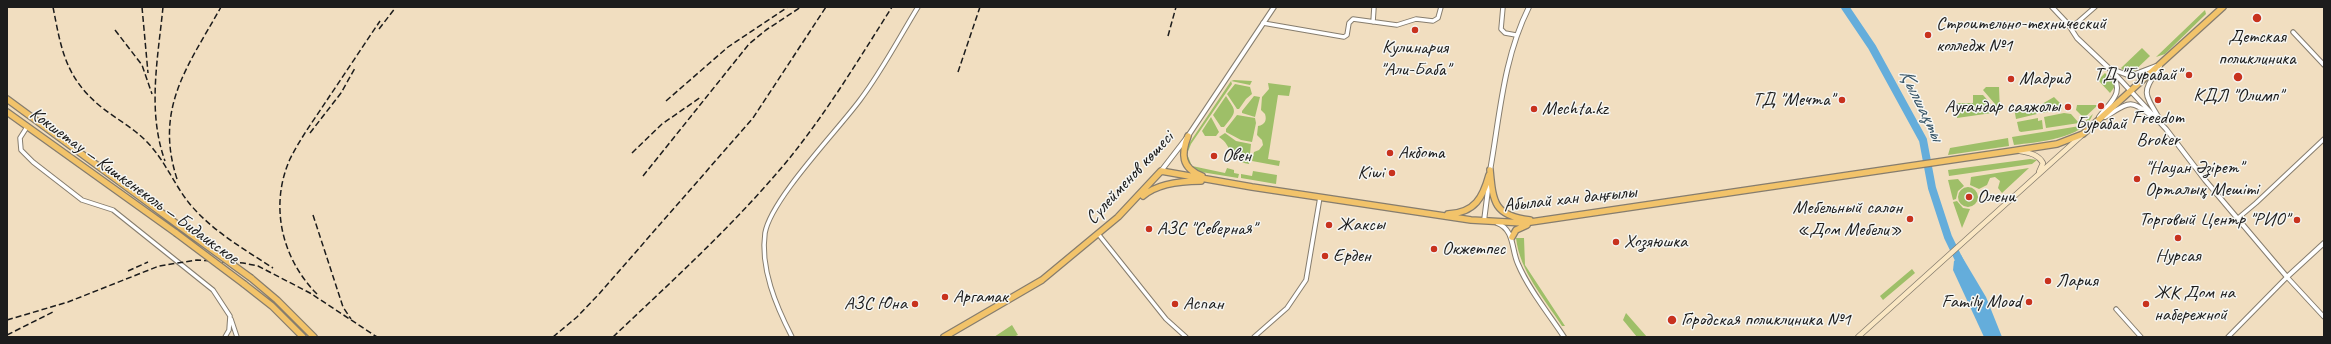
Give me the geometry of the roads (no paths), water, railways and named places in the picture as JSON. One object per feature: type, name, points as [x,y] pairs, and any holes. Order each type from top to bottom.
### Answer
[{"type":"highway","points":[[2018,150],[2063,142],[2083,134],[2223,7]]},
{"type":"highway","points":[[7,99],[251,278],[277,300],[314,337]]},
{"type":"highway","name":"Кокшетау — Кишкенеколь — Бидаикское","points":[[7,112],[244,284],[272,306],[303,337]]},
{"type":"highway","points":[[1188,136],[1183,152],[1186,165],[1196,174],[1219,182]]},
{"type":"highway","name":"Абылай хан даңғылы","points":[[1161,171],[1219,182],[1435,215],[1495,222],[1524,223],[2018,150]]},
{"type":"highway","points":[[1435,215],[1458,213],[1474,206],[1482,197],[1490,170]]},
{"type":"highway","points":[[1490,170],[1493,196],[1500,210],[1512,218],[1541,221]]},
{"type":"highway","name":"Сүлейменов көшесі","points":[[944,337],[1031,287],[1098,235],[1125,210],[1161,171]]},
{"type":"highway","points":[[1125,210],[1146,192],[1157,187],[1185,181],[1219,182]]},
{"type":"highway","points":[[1512,237],[1519,228],[1541,221]]},
{"type":"main road","points":[[1858,337],[2083,134]]},
{"type":"main road","points":[[2018,150],[2031,153],[2042,160],[2041,168],[2034,178]]},
{"type":"street","points":[[792,337],[776,304],[768,274],[765,245],[768,225],[796,180],[861,100],[918,7]]},
{"type":"street","name":"Сүлейменов көшесі","points":[[1161,171],[1188,136],[1274,7]]},
{"type":"street","points":[[1373,22],[1374,7]]},
{"type":"street","points":[[1263,23],[1342,37],[1347,35],[1349,23],[1352,19],[1397,25],[1416,19],[1433,21],[1440,14],[1441,7]]},
{"type":"street","points":[[1503,7],[1501,27],[1505,33],[1516,35]]},
{"type":"street","points":[[1484,221],[1504,77],[1516,35],[1529,7]]},
{"type":"street","points":[[2052,7],[2071,28],[2077,38],[2131,90],[2165,128],[2236,219],[2324,317]]},
{"type":"street","points":[[2071,28],[2095,7]]},
{"type":"street","points":[[2293,32],[2324,65]]},
{"type":"street","points":[[2108,67],[2130,76],[2161,64]]},
{"type":"street","points":[[2161,64],[2147,88],[2146,93],[2165,128]]},
{"type":"street","points":[[2096,122],[2118,89],[2118,83],[2108,67]]},
{"type":"street","points":[[2096,122],[2124,106],[2133,104],[2139,106],[2165,128]]},
{"type":"street","points":[[27,126],[20,138],[21,150],[33,162],[82,200],[113,210],[179,261],[213,290],[230,316],[237,337]]},
{"type":"street","points":[[2236,219],[2256,203],[2324,139]]},
{"type":"street","points":[[1254,337],[1287,308],[1306,280],[1320,197]]},
{"type":"street","points":[[1495,222],[1506,227],[1512,237],[1515,256],[1522,272],[1564,337]]},
{"type":"street","points":[[1098,235],[1166,319],[1186,337]]},
{"type":"street","points":[[2228,337],[2287,277],[2324,243]]},
{"type":"street","points":[[2116,309],[2140,337]]},
{"type":"street","points":[[224,337],[229,330],[230,316]]},
{"type":"water","points":[[1961,255],[1986,297],[2002,337],[1984,337],[1953,270],[1954,261]]},
{"type":"waterway","name":"Қылшақты","points":[[1845,7],[1872,47],[1923,140],[1932,188],[1948,237],[1962,266]]},
{"type":"railway","points":[[53,7],[66,61],[79,84],[88,95],[148,143],[189,203],[198,213],[218,231],[273,268]]},
{"type":"railway","points":[[142,7],[148,73]]},
{"type":"railway","points":[[163,7],[155,84],[155,104],[156,123],[165,161]]},
{"type":"railway","points":[[177,179],[171,154],[170,130],[172,109],[178,88],[187,69],[221,7]]},
{"type":"railway","points":[[379,29],[396,7]]},
{"type":"railway","points":[[666,101],[728,47],[788,7]]},
{"type":"railway","points":[[643,176],[749,44],[766,30],[801,7]]},
{"type":"railway","points":[[553,337],[577,317],[599,294],[753,118],[826,7]]},
{"type":"railway","points":[[613,337],[681,273],[768,184],[802,142],[829,104],[892,7]]},
{"type":"railway","points":[[958,72],[980,7]]},
{"type":"railway","points":[[1168,36],[1176,7]]},
{"type":"railway","points":[[317,294],[295,265],[282,231],[280,195],[284,177],[294,151],[380,21]]},
{"type":"railway","points":[[115,30],[142,65],[152,94]]},
{"type":"railway","points":[[310,133],[341,93],[355,68]]},
{"type":"railway","points":[[632,153],[662,124],[701,97]]},
{"type":"railway","points":[[313,215],[343,307],[351,319]]},
{"type":"railway","points":[[7,320],[68,302],[159,266],[197,260],[243,263],[258,266],[310,293],[377,337]]},
{"type":"railway","points":[[128,271],[148,262]]},
{"type":"railway","points":[[7,335],[53,312]]},
{"type":"place","name":"Детская поликлиника","points":[[2257,18]]},
{"type":"place","name":"Кулинария \"Али-Баба\"","points":[[1415,30]]},
{"type":"place","name":"Строительно-технический колледж №1","points":[[1928,35]]},
{"type":"place","name":"ТД \"Бурабай\"","points":[[2189,75]]},
{"type":"place","name":"КДЛ \"Олимп\"","points":[[2238,77]]},
{"type":"place","name":"Мадрид","points":[[2011,79]]},
{"type":"place","name":"ТД \"Мечта\"","points":[[1842,100]]},
{"type":"place","name":"Freedom Broker","points":[[2158,100]]},
{"type":"place","name":"Бурабай","points":[[2101,106]]},
{"type":"place","name":"Ауғандар саяжолы","points":[[2068,107]]},
{"type":"place","name":"Mechta.kz","points":[[1534,109]]},
{"type":"place","name":"Акбота","points":[[1390,153]]},
{"type":"place","name":"Овен","points":[[1214,156]]},
{"type":"place","name":"Kiwi","points":[[1392,173]]},
{"type":"place","name":"\"Науан Әзірет\" Орталық Мешіті","points":[[2137,179]]},
{"type":"place","name":"Олени","points":[[1969,197]]},
{"type":"place","name":"Мебельный салон «Дом Мебели»","points":[[1910,219]]},
{"type":"place","name":"Торговый Центр \"РИО\"","points":[[2297,220]]},
{"type":"place","name":"Жаксы","points":[[1329,225]]},
{"type":"place","name":"АЗС \"Северная\"","points":[[1149,229]]},
{"type":"place","name":"Нурсая","points":[[2178,238]]},
{"type":"place","name":"Хозяюшка","points":[[1616,242]]},
{"type":"place","name":"Окжетпес","points":[[1434,249]]},
{"type":"place","name":"Ерден","points":[[1325,256]]},
{"type":"place","name":"Лария","points":[[2048,281]]},
{"type":"place","name":"Аргамак","points":[[945,297]]},
{"type":"place","name":"Family Mood","points":[[2029,302]]},
{"type":"place","name":"АЗС Юна","points":[[915,304]]},
{"type":"place","name":"Аспан","points":[[1175,304]]},
{"type":"place","name":"ЖК Дом на набережной","points":[[2146,304]]},
{"type":"place","name":"Городская поликлиника №1","points":[[1672,320]]}]
